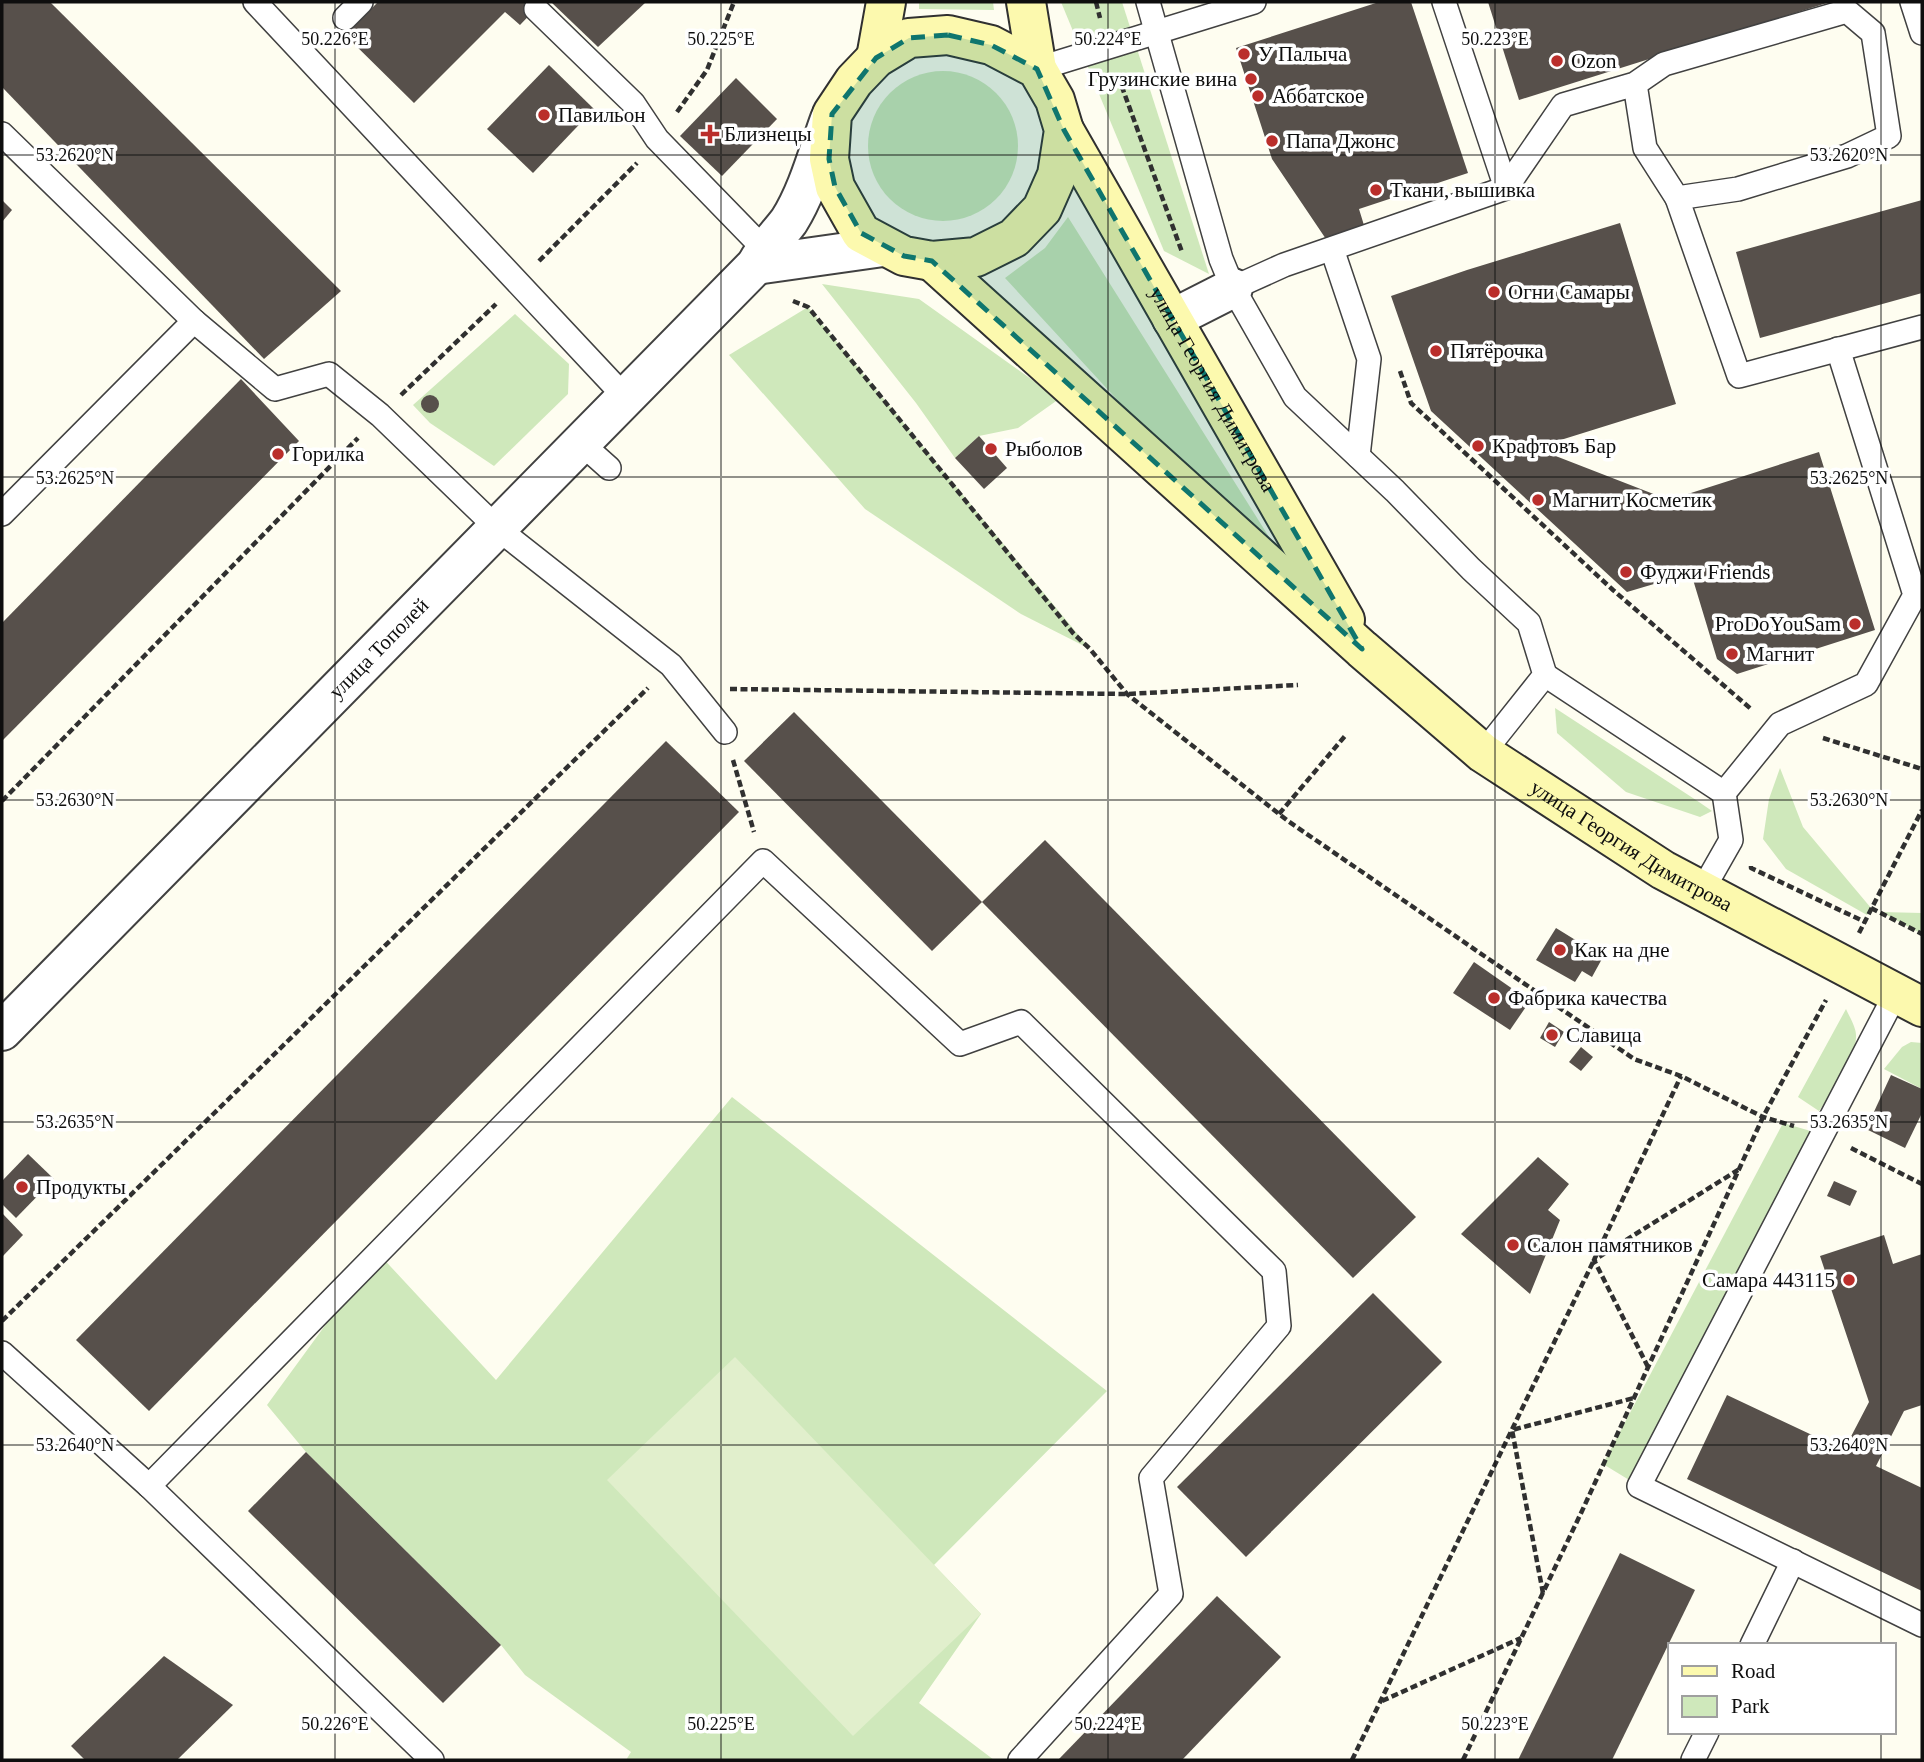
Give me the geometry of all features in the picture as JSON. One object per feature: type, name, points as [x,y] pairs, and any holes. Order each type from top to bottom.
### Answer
[{"type":"main road","points":[[876,58],[886,2]]},
{"type":"main road","points":[[1026,2],[1037,69],[1055,100],[1064,130],[1057,175],[1042,209],[1014,237],[976,257],[932,261],[904,256],[861,233],[835,187],[828,159],[832,114],[854,81],[876,58],[909,38],[948,35],[991,45],[1037,69]]},
{"type":"main road","name":"улица Георгия Димитрова","points":[[1064,130],[1362,649]]},
{"type":"main road","name":"улица Георгия Димитрова","points":[[932,261],[1362,649],[1483,753],[1663,870],[1909,1001]]},
{"type":"street","name":"улица Тополей","points":[[2,1031],[581,443],[760,257],[789,221],[832,114]]},
{"type":"street","points":[[760,257],[883,247]]},
{"type":"street","points":[[1172,319],[1233,288]]},
{"type":"lane","points":[[256,2],[625,397]]},
{"type":"lane","points":[[1148,2],[1221,260],[1233,288],[1295,397],[1529,623],[1545,675],[1724,793]]},
{"type":"lane","points":[[1037,69],[1254,2]]},
{"type":"lane","points":[[1444,2],[1506,188]]},
{"type":"lane","points":[[1913,2],[1922,33]]},
{"type":"lane","points":[[536,9],[633,103],[657,139],[760,257]]},
{"type":"lane","points":[[1233,288],[1284,265],[1506,188],[1563,105],[1636,84],[1664,64],[1847,10],[1872,33],[1889,136],[1847,156],[1738,189],[1677,198]]},
{"type":"lane","points":[[1636,84],[1645,148],[1677,198],[1740,376],[1922,327]]},
{"type":"lane","points":[[2,134],[194,321],[275,389],[329,374],[380,415],[497,528],[671,665],[725,732]]},
{"type":"lane","points":[[1332,249],[1369,359],[1358,456]]},
{"type":"lane","points":[[2,514],[194,321]]},
{"type":"lane","points":[[1702,891],[1731,840],[1724,793],[1780,724],[1866,684],[1915,595],[1838,349]]},
{"type":"lane","points":[[581,443],[609,468]]},
{"type":"lane","points":[[1483,753],[1545,675]]},
{"type":"lane","points":[[149,1486],[763,861],[960,1044],[1021,1022],[1274,1271],[1279,1326],[1151,1478],[1171,1594],[1020,1760]]},
{"type":"lane","points":[[1909,1001],[1821,1134],[1639,1486],[1922,1625]]},
{"type":"lane","points":[[2,1353],[149,1486],[432,1760]]},
{"type":"lane","points":[[1753,1643],[1793,1562]]},
{"type":"lane","points":[[1693,1760],[1706,1734]]},
{"type":"path","points":[[2,801],[380,415],[517,283],[657,139],[708,71],[734,2]]},
{"type":"path","points":[[1096,2],[1107,47],[1183,255]]},
{"type":"path","points":[[808,307],[1073,634],[1090,649],[1127,694],[1279,814],[1634,1059],[1681,1076],[1763,1117],[1821,1134],[1922,1184]]},
{"type":"path","points":[[1399,367],[1411,403],[1613,590],[1760,718],[1922,769]]},
{"type":"path","points":[[3,1318],[671,665],[733,690],[1127,694],[1298,685]]},
{"type":"path","points":[[725,732],[763,861]]},
{"type":"path","points":[[1279,814],[1346,736]]},
{"type":"path","points":[[1752,855],[1751,868],[1865,922]]},
{"type":"path","points":[[1871,908],[1922,934]]},
{"type":"path","points":[[1352,1760],[1681,1076]]},
{"type":"path","points":[[1463,1760],[1763,1117]]},
{"type":"path","points":[[1594,1260],[1739,1170]]},
{"type":"path","points":[[1594,1260],[1648,1367]]},
{"type":"path","points":[[1512,1430],[1634,1398]]},
{"type":"path","points":[[1512,1430],[1543,1592]]},
{"type":"path","points":[[1380,1701],[1521,1639]]},
{"type":"highlighted area","points":[[948,35],[991,45],[1037,69],[1064,130],[1362,649],[932,261],[904,256],[861,233],[835,187],[829,159],[832,114],[876,58],[909,38]]},
{"type":"green space","points":[[919,2],[993,2],[994,10],[919,9]]},
{"type":"green space","points":[[1061,2],[1122,2],[1209,274],[1164,251]]},
{"type":"green space","points":[[943,71],[972,77],[996,93],[1012,117],[1018,146],[1012,175],[996,199],[972,215],[943,221],[914,215],[890,199],[874,175],[868,146],[874,117],[890,93],[914,77]]},
{"type":"green space","points":[[1068,217],[1286,564],[1276,572],[1005,278],[1045,248]]},
{"type":"green space","points":[[822,284],[919,299],[1059,399],[1018,428],[979,436],[955,458],[916,403]]},
{"type":"green space","points":[[808,307],[1090,649],[1021,614],[865,509],[729,355]]},
{"type":"green space","points":[[515,314],[569,364],[568,394],[494,466],[430,423],[413,405]]},
{"type":"green space","points":[[1555,708],[1712,811],[1700,817],[1626,792],[1557,733]]},
{"type":"green space","points":[[1780,768],[1803,827],[1871,908],[1867,915],[1786,869],[1763,839],[1769,799]]},
{"type":"green space","points":[[1881,912],[1922,913],[1922,934]]},
{"type":"green space","points":[[1846,1009],[1855,1029],[1855,1044],[1843,1075],[1819,1111],[1798,1097]]},
{"type":"green space","points":[[1911,1042],[1922,1043],[1922,1089],[1884,1069],[1902,1047]]},
{"type":"green space","points":[[732,1097],[1107,1391],[934,1565],[981,1614],[919,1703],[994,1760],[626,1760],[631,1752],[525,1675],[501,1645],[306,1452],[267,1405],[378,1253],[496,1380]]},
{"type":"green space","points":[[1783,1123],[1821,1134],[1639,1486],[1603,1464]]},
{"type":"green space","points":[[735,1357],[981,1614],[853,1736],[607,1480]]},
{"type":"building","points":[[2,2],[50,2],[341,291],[264,359],[2,87]]},
{"type":"building","points":[[378,2],[542,2],[520,25],[505,12],[414,103],[345,35]]},
{"type":"building","points":[[551,2],[646,2],[598,47]]},
{"type":"building","points":[[1379,2],[1411,2],[1468,173],[1359,209],[1367,235],[1330,245],[1272,159],[1236,48]]},
{"type":"building","points":[[1488,2],[1830,2],[1519,100]]},
{"type":"building","name":"Павильон","points":[[549,65],[594,109],[533,173],[487,129]]},
{"type":"building","name":"Павильон","points":[[736,78],[777,119],[722,176],[680,136]]},
{"type":"building","points":[[2,200],[12,210],[2,222]]},
{"type":"building","points":[[1922,200],[1922,293],[1760,338],[1736,252]]},
{"type":"building","points":[[1620,223],[1676,404],[1535,448],[1669,500],[1819,452],[1875,630],[1737,674],[1717,659],[1691,573],[1627,592],[1431,411],[1391,296]]},
{"type":"building","points":[[241,379],[299,441],[2,741],[2,623]]},
{"type":"building","points":[[430,395],[436,398],[439,404],[436,410],[430,413],[424,410],[421,404],[424,398]]},
{"type":"building","points":[[979,436],[1007,468],[984,489],[955,458]]},
{"type":"building","points":[[794,712],[982,902],[932,951],[744,761]]},
{"type":"building","points":[[666,741],[739,812],[149,1411],[76,1340]]},
{"type":"building","points":[[1045,840],[1416,1217],[1353,1278],[982,902]]},
{"type":"building","points":[[1556,928],[1603,957],[1592,977],[1582,971],[1575,982],[1536,960]]},
{"type":"building","points":[[1474,962],[1530,1001],[1510,1030],[1453,993]]},
{"type":"building","name":"Славица","points":[[1549,1022],[1564,1032],[1555,1047],[1540,1038]]},
{"type":"building","points":[[1581,1047],[1593,1057],[1581,1071],[1569,1062]]},
{"type":"building","points":[[1891,1075],[1922,1089],[1922,1113],[1905,1148],[1866,1129]]},
{"type":"building","points":[[28,1154],[54,1179],[16,1218],[2,1204],[2,1181]]},
{"type":"building","points":[[1538,1157],[1569,1184],[1548,1210],[1560,1220],[1530,1294],[1461,1234]]},
{"type":"building","points":[[1834,1181],[1857,1191],[1850,1206],[1827,1196]]},
{"type":"building","points":[[2,1213],[23,1235],[2,1257]]},
{"type":"building","points":[[1884,1235],[1893,1264],[1922,1254],[1922,1405],[1904,1411],[1876,1466],[1922,1488],[1922,1591],[1687,1479],[1727,1395],[1844,1450],[1869,1402],[1820,1256]]},
{"type":"building","points":[[1373,1293],[1442,1362],[1246,1557],[1177,1487]]},
{"type":"building","points":[[306,1452],[501,1645],[443,1703],[248,1511]]},
{"type":"building","points":[[1620,1553],[1695,1590],[1612,1760],[1518,1760]]},
{"type":"building","points":[[1217,1596],[1281,1657],[1182,1760],[1058,1760]]},
{"type":"building","points":[[164,1656],[233,1705],[177,1760],[85,1760],[71,1746]]},
{"type":"place","name":"У Палыча","points":[[1244,54]]},
{"type":"place","name":"Ozon","points":[[1557,61]]},
{"type":"place","name":"Грузинские вина","points":[[1251,79]]},
{"type":"place","name":"Аббатское","points":[[1258,96]]},
{"type":"place","name":"Павильон","points":[[544,115]]},
{"type":"place","name":"Близнецы","points":[[710,134]]},
{"type":"place","name":"Папа Джонс","points":[[1272,141]]},
{"type":"place","name":"Ткани, вышивка","points":[[1376,190]]},
{"type":"place","name":"Огни Самары","points":[[1494,292]]},
{"type":"place","name":"Пятёрочка","points":[[1436,351]]},
{"type":"place","name":"Крафтовъ Бар","points":[[1478,446]]},
{"type":"place","name":"Рыболов","points":[[991,449]]},
{"type":"place","name":"Горилка","points":[[278,454]]},
{"type":"place","name":"Магнит Косметик","points":[[1538,500]]},
{"type":"place","name":"Фуджи Friends","points":[[1626,572]]},
{"type":"place","name":"ProDoYouSam","points":[[1855,624]]},
{"type":"place","name":"Магнит","points":[[1732,654]]},
{"type":"place","name":"Как на дне","points":[[1560,950]]},
{"type":"place","name":"Фабрика качества","points":[[1494,998]]},
{"type":"place","name":"Славица","points":[[1552,1035]]},
{"type":"place","name":"Продукты","points":[[22,1187]]},
{"type":"place","name":"Салон памятников","points":[[1513,1245]]},
{"type":"place","name":"Самара 443115","points":[[1849,1280]]}]
